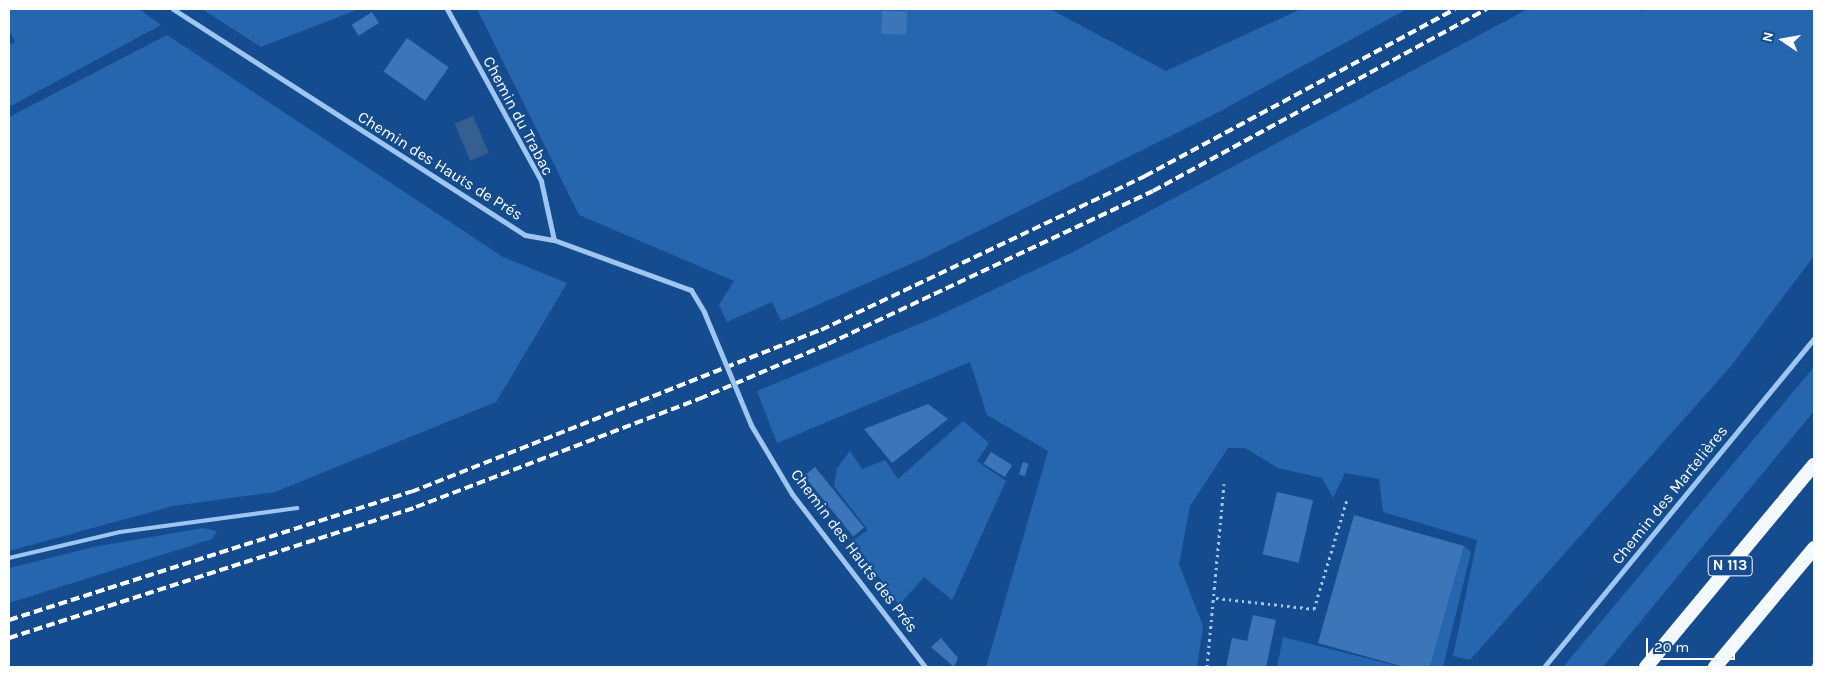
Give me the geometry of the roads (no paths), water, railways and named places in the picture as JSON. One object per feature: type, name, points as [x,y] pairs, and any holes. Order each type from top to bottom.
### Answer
[{"type":"highway","name":"N 113","points":[[1646,667],[1814,465]]},
{"type":"highway","points":[[1715,667],[1814,548]]},
{"type":"street","name":"Chemin des Hauts de Prés","points":[[173,9],[526,235],[554,240],[691,290],[704,312]]},
{"type":"street","name":"Chemin du Trabac","points":[[447,9],[540,180],[554,240]]},
{"type":"street","name":"Chemin des Hauts des Prés","points":[[704,312],[751,425],[792,494],[926,667]]},
{"type":"street","name":"Chemin des Martelières","points":[[1544,667],[1814,338]]},
{"type":"lane","points":[[9,558],[129,530],[297,508]]},
{"type":"railway","points":[[9,620],[411,492],[821,330],[1145,176],[1455,9]]},
{"type":"railway","points":[[9,638],[416,507],[699,399],[828,344],[1153,191],[1487,9]]}]
